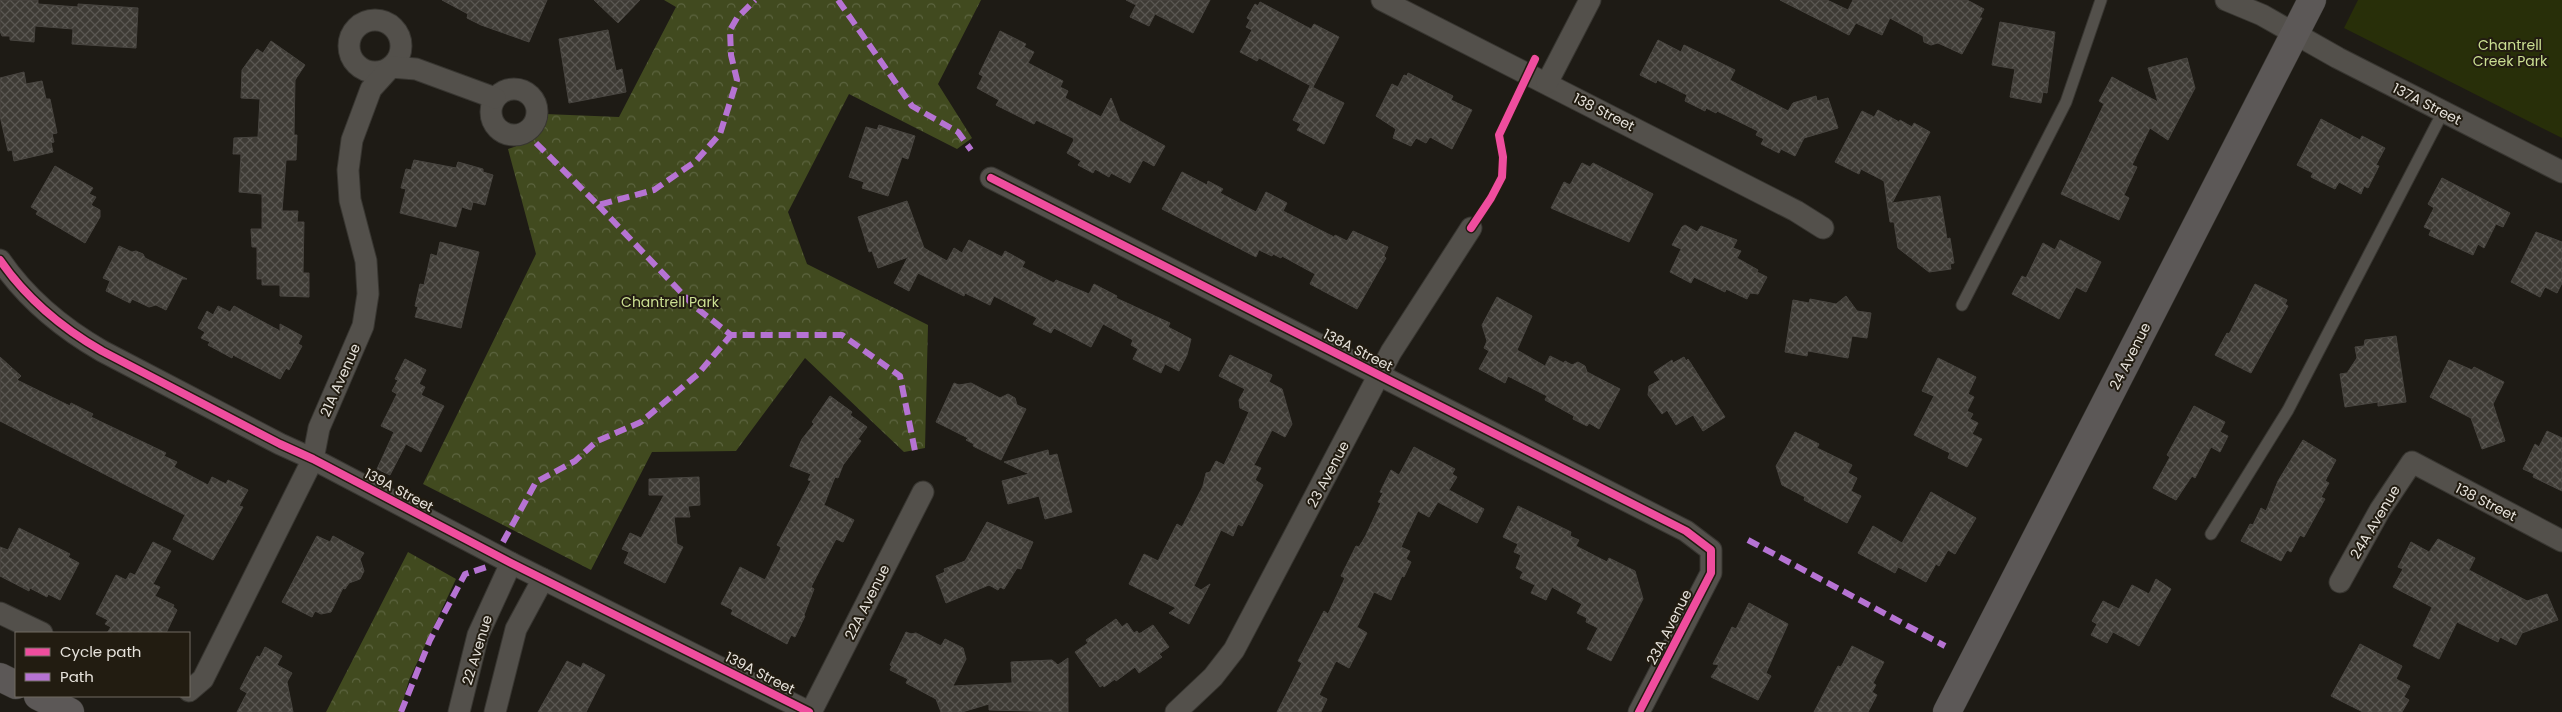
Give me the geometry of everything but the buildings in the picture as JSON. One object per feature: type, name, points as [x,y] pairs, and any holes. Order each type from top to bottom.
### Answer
[{"type":"main road","name":"24 Avenue","points":[[1947,712],[2312,0]]},
{"type":"main road","points":[[0,677],[15,684]]},
{"type":"main road","points":[[40,697],[70,712]]},
{"type":"street","name":"138 Street","points":[[1382,0],[1796,211],[1822,228]]},
{"type":"street","points":[[1547,83],[1590,0]]},
{"type":"street","name":"137A Street","points":[[2226,0],[2262,15],[2443,112],[2562,172]]},
{"type":"street","name":"21A Avenue","points":[[196,685],[313,459],[319,428],[363,326],[368,294],[366,261],[350,200],[348,170],[352,140],[371,89],[390,67],[416,69],[496,98]]},
{"type":"street","name":"138A Street","points":[[991,178],[1686,531],[1711,550]]},
{"type":"street","name":"23 Avenue","points":[[1176,712],[1213,677],[1234,650],[1391,352],[1471,228]]},
{"type":"street","name":"139A Street","points":[[0,260],[39,305],[79,337],[280,444],[313,459],[511,563],[810,712]]},
{"type":"street","name":"138 Street","points":[[2412,462],[2448,483],[2562,541]]},
{"type":"street","name":"24A Avenue","points":[[2340,582],[2380,510],[2412,462]]},
{"type":"street","name":"22A Avenue","points":[[810,712],[923,492]]},
{"type":"street","name":"23A Avenue","points":[[1639,712],[1711,573],[1711,550]]},
{"type":"street","name":"22 Avenue","points":[[459,712],[478,636],[511,563]]},
{"type":"street","points":[[495,712],[516,628],[543,579]]},
{"type":"street","points":[[0,613],[40,632]]},
{"type":"lane","points":[[1962,305],[2066,102],[2102,0]]},
{"type":"lane","points":[[2211,534],[2288,410],[2443,112]]},
{"type":"green space","name":"Chantrell Park","points":[[664,0],[981,0],[938,84],[972,138],[957,149],[849,94],[788,212],[807,264],[928,325],[925,448],[904,452],[805,358],[736,451],[652,452],[591,570],[423,484],[536,254],[508,149],[521,144],[531,137],[539,127],[545,114],[619,117],[676,7]]},
{"type":"green space","name":"Chantrell Creek Park","points":[[2358,0],[2562,0],[2562,138],[2344,28]]},
{"type":"green space","points":[[408,552],[456,579],[409,680],[400,712],[326,712]]},
{"type":"marked path","points":[[536,143],[598,205],[654,190],[696,161],[720,134],[737,80],[731,55],[730,30],[737,18],[755,0]]},
{"type":"marked path","points":[[838,0],[912,106],[958,132],[971,150]]},
{"type":"marked path","points":[[598,205],[694,306],[731,335],[842,335],[900,376],[916,456]]},
{"type":"marked path","points":[[503,542],[536,482],[575,461],[597,441],[641,422],[698,374],[731,335]]},
{"type":"marked path","points":[[1748,540],[1945,646]]},
{"type":"marked path","points":[[401,712],[430,640],[465,574],[487,567]]},
{"type":"cycle path","points":[[1471,228],[1491,198],[1502,177],[1503,157],[1499,135],[1535,59]]},
{"type":"cycle path","points":[[991,178],[1686,531],[1711,550],[1711,573],[1639,712]]},
{"type":"cycle path","points":[[0,260],[21,287],[46,311],[102,351],[511,563],[809,712]]}]
